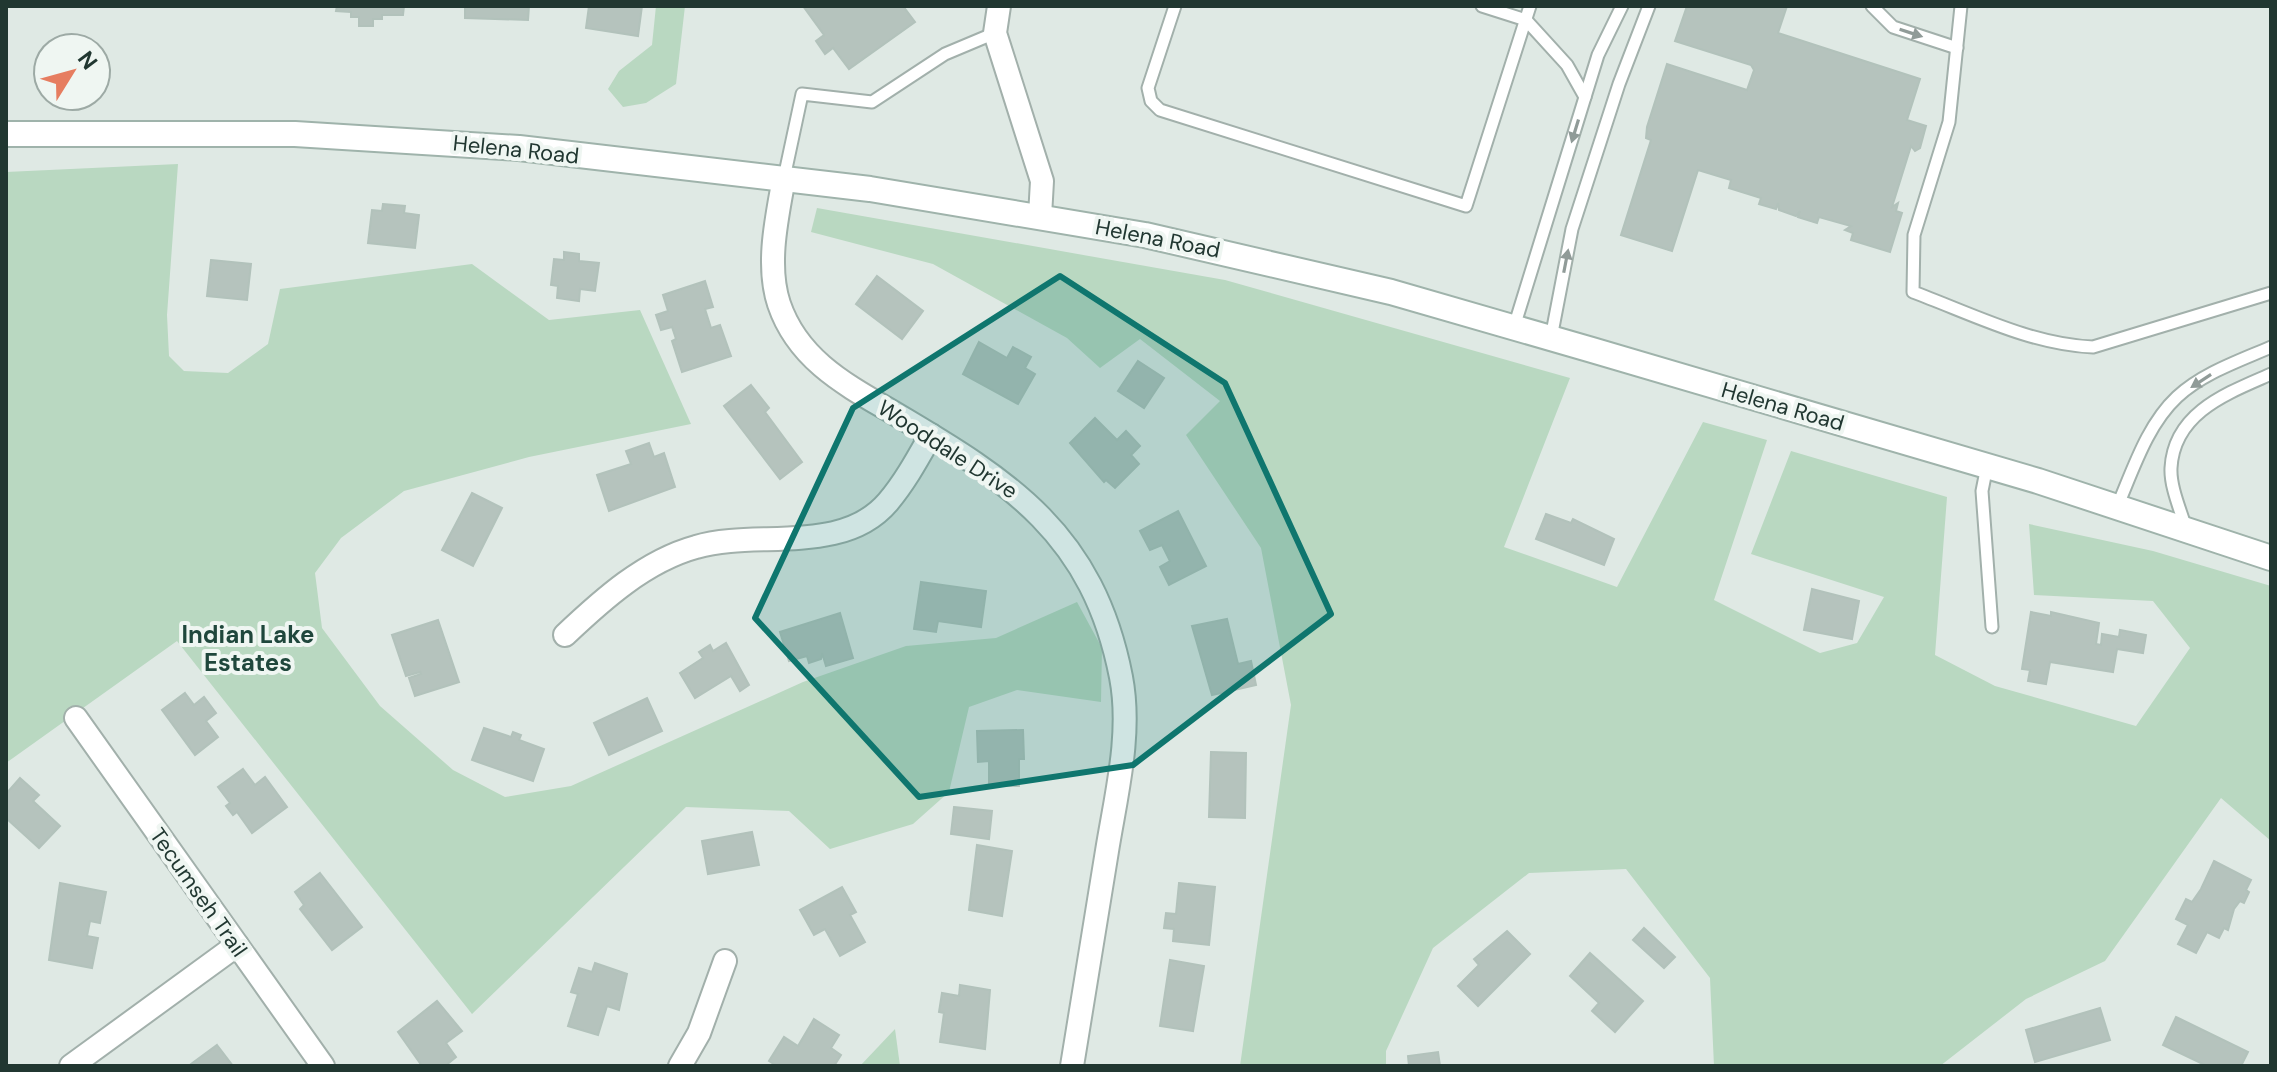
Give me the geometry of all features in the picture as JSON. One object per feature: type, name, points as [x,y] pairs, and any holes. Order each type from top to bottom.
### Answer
[{"type":"main road","name":"Helena Road","points":[[6,134],[320,135],[519,148],[784,178],[1040,216],[1231,252],[1391,292],[1987,466],[2271,558]]},
{"type":"street","points":[[999,6],[995,33],[1042,181],[1040,216]]},
{"type":"street","name":"Wooddale Drive","points":[[784,178],[774,279],[778,300],[796,338],[825,371],[1012,488],[1056,531],[1074,556],[1102,614],[1121,678],[1124,736],[1072,1066]]},
{"type":"street","points":[[565,635],[603,600],[662,561],[688,549],[750,540],[817,536],[867,519],[886,505],[931,435]]},
{"type":"street","name":"Tecumseh Trail","points":[[76,718],[323,1066]]},
{"type":"street","points":[[71,1066],[237,945]]},
{"type":"street","points":[[680,1066],[699,1033],[725,961]]},
{"type":"lane","points":[[1175,6],[1148,88],[1151,101],[1160,110],[1466,206],[1530,6]]},
{"type":"lane","points":[[1482,6],[1526,20],[1567,65],[1585,97]]},
{"type":"lane","points":[[1514,327],[1598,55],[1622,6]]},
{"type":"lane","points":[[1551,338],[1572,229],[1619,84],[1649,6]]},
{"type":"lane","points":[[1872,6],[1893,27],[1957,48]]},
{"type":"lane","points":[[1961,6],[1949,122],[1914,235],[1913,292],[2024,333],[2069,346],[2093,347],[2271,293]]},
{"type":"lane","points":[[784,178],[802,94],[872,102],[945,54],[995,33]]},
{"type":"lane","points":[[2117,507],[2154,426],[2177,397],[2208,375],[2271,347]]},
{"type":"lane","points":[[2186,530],[2171,470],[2176,444],[2192,417],[2219,396],[2271,374]]},
{"type":"lane","points":[[1987,466],[1982,491],[1992,627]]},
{"type":"highlighted area","points":[[1060,276],[1225,383],[1331,614],[1133,765],[919,797],[755,618],[853,408]]},
{"type":"green space","points":[[656,6],[685,6],[676,84],[646,103],[623,107],[608,89],[619,71],[652,45]]},
{"type":"green space","points":[[178,164],[167,315],[169,356],[184,371],[228,373],[268,344],[280,289],[472,264],[549,320],[640,310],[691,424],[529,457],[404,491],[341,538],[315,573],[322,628],[380,706],[453,770],[505,797],[571,786],[803,682],[906,646],[996,638],[1077,602],[1102,648],[1101,702],[1017,690],[969,707],[949,792],[913,824],[830,849],[789,811],[686,807],[472,1014],[177,641],[6,763],[6,172]]},
{"type":"green space","points":[[817,208],[1225,280],[1570,378],[1504,547],[1617,587],[1703,422],[1767,440],[1714,600],[1820,653],[1857,643],[1884,597],[1751,554],[1791,451],[1947,497],[1935,655],[1995,686],[2136,726],[2190,648],[2153,601],[2034,595],[2029,524],[2153,551],[2271,586],[2271,841],[2221,798],[2105,961],[2026,999],[1940,1066],[1714,1066],[1710,978],[1626,869],[1529,873],[1433,948],[1386,1051],[1386,1066],[1240,1066],[1291,705],[1261,548],[1186,435],[1220,401],[1140,339],[1100,368],[1067,338],[933,264],[811,232]]},
{"type":"green space","points":[[895,1029],[900,1066],[860,1066]]},
{"type":"building","points":[[337,6],[404,6],[403,15],[382,15],[382,19],[373,19],[373,26],[359,26],[359,17],[351,17],[351,12],[336,11]]},
{"type":"building","points":[[465,6],[529,6],[528,20],[465,18]]},
{"type":"building","points":[[589,6],[642,6],[638,36],[586,28]]},
{"type":"building","points":[[803,6],[903,6],[915,22],[849,69],[833,48],[825,54],[816,41],[824,35]]},
{"type":"building","points":[[1687,6],[1787,6],[1778,33],[1920,79],[1907,120],[1926,126],[1920,148],[1915,151],[1911,146],[1892,207],[1898,203],[1896,211],[1902,213],[1890,252],[1851,240],[1853,233],[1845,230],[1851,226],[1819,217],[1817,223],[1798,217],[1800,211],[1796,216],[1779,210],[1778,203],[1776,209],[1759,204],[1761,198],[1729,188],[1731,180],[1698,170],[1672,251],[1621,235],[1651,140],[1646,138],[1647,127],[1667,64],[1747,90],[1754,70],[1751,65],[1675,41]]},
{"type":"building","points":[[383,204],[405,206],[404,213],[419,215],[415,248],[368,243],[372,210],[382,211]]},
{"type":"building","points":[[564,252],[579,254],[579,261],[599,263],[595,291],[580,289],[579,301],[557,298],[558,286],[551,285],[554,259],[564,260]]},
{"type":"building","points":[[211,260],[251,264],[247,300],[207,296]]},
{"type":"building","points":[[877,276],[923,311],[902,339],[856,304]]},
{"type":"building","points":[[705,281],[713,307],[705,309],[711,328],[720,325],[731,356],[682,372],[672,341],[676,339],[672,327],[661,330],[656,315],[668,311],[663,295]]},
{"type":"building","points":[[979,342],[1007,358],[1013,347],[1031,357],[1025,368],[1035,374],[1018,404],[963,374]]},
{"type":"building","points":[[1138,361],[1164,378],[1144,408],[1118,391]]},
{"type":"building","points":[[751,385],[769,408],[765,412],[802,462],[780,479],[724,406]]},
{"type":"building","points":[[1095,418],[1117,440],[1126,431],[1140,446],[1131,455],[1139,464],[1115,488],[1106,480],[1104,482],[1070,443]]},
{"type":"building","points":[[649,443],[654,457],[664,453],[675,487],[609,511],[597,475],[631,464],[626,451]]},
{"type":"building","points":[[472,493],[502,508],[473,566],[442,550]]},
{"type":"building","points":[[1178,511],[1206,566],[1169,585],[1160,567],[1170,561],[1162,545],[1150,550],[1140,531]]},
{"type":"building","points":[[1546,514],[1571,523],[1573,519],[1614,539],[1604,565],[1536,539]]},
{"type":"building","points":[[921,582],[986,591],[981,627],[938,621],[936,632],[914,629]]},
{"type":"building","points":[[1812,589],[1859,601],[1852,639],[1804,630]]},
{"type":"building","points":[[2031,612],[2051,616],[2051,612],[2099,623],[2096,644],[2101,645],[2102,634],[2119,637],[2120,630],[2146,635],[2143,653],[2117,649],[2113,672],[2050,662],[2046,684],[2028,681],[2030,670],[2022,669]]},
{"type":"building","points":[[840,613],[853,658],[826,666],[822,653],[821,659],[809,663],[807,656],[789,661],[780,632]]},
{"type":"building","points":[[1227,619],[1238,664],[1251,661],[1256,685],[1212,695],[1192,626]]},
{"type":"building","points":[[438,620],[459,682],[415,696],[409,678],[421,674],[406,676],[392,635]]},
{"type":"building","points":[[726,643],[749,685],[740,691],[731,676],[695,698],[680,673],[703,658],[699,652],[710,645],[713,651]]},
{"type":"building","points":[[185,693],[194,705],[204,697],[216,713],[206,721],[218,737],[195,755],[162,710]]},
{"type":"building","points":[[647,698],[662,731],[609,755],[594,723]]},
{"type":"building","points":[[484,728],[511,737],[513,732],[521,735],[519,740],[544,749],[533,781],[472,760]]},
{"type":"building","points":[[1023,730],[1024,759],[1019,759],[1019,786],[989,786],[989,761],[978,762],[977,731]]},
{"type":"building","points":[[1211,752],[1246,753],[1245,818],[1209,817]]},
{"type":"building","points":[[243,769],[255,785],[265,777],[287,807],[252,833],[237,812],[233,815],[226,806],[230,803],[218,787]]},
{"type":"building","points":[[20,778],[39,795],[33,801],[60,826],[39,848],[6,818],[6,794]]},
{"type":"building","points":[[954,807],[992,811],[989,839],[951,834]]},
{"type":"building","points":[[752,832],[759,865],[708,874],[702,841]]},
{"type":"building","points":[[977,845],[1012,851],[1002,916],[969,910]]},
{"type":"building","points":[[2214,861],[2251,880],[2246,890],[2249,892],[2244,903],[2240,901],[2234,909],[2228,930],[2224,928],[2219,938],[2207,932],[2196,953],[2178,944],[2188,925],[2176,919],[2186,899],[2192,902],[2201,889]]},
{"type":"building","points":[[320,873],[362,927],[332,950],[300,909],[304,905],[295,892]]},
{"type":"building","points":[[60,883],[106,892],[100,923],[90,921],[87,936],[98,938],[92,968],[49,960]]},
{"type":"building","points":[[1179,883],[1215,887],[1209,945],[1173,941],[1174,929],[1164,928],[1166,913],[1176,914]]},
{"type":"building","points":[[842,887],[856,912],[850,915],[865,942],[840,956],[825,929],[814,935],[800,910]]},
{"type":"building","points":[[1644,928],[1675,957],[1664,968],[1633,940]]},
{"type":"building","points":[[1507,931],[1530,954],[1478,1006],[1458,986],[1479,965],[1474,959]]},
{"type":"building","points":[[1590,953],[1643,1001],[1615,1032],[1592,1011],[1599,1003],[1570,976]]},
{"type":"building","points":[[1170,960],[1204,966],[1193,1031],[1160,1026]]},
{"type":"building","points":[[595,963],[627,974],[619,1010],[607,1006],[598,1035],[568,1026],[578,994],[571,992],[579,968],[592,972]]},
{"type":"building","points":[[960,985],[990,990],[985,1049],[940,1042],[944,1013],[939,1012],[942,993],[959,996]]},
{"type":"building","points":[[437,1001],[462,1031],[446,1043],[456,1057],[445,1066],[422,1066],[398,1032]]},
{"type":"building","points":[[2100,1008],[2110,1040],[2035,1062],[2026,1030]]},
{"type":"building","points":[[2176,1017],[2248,1052],[2241,1066],[2207,1066],[2163,1045]]},
{"type":"building","points":[[814,1019],[839,1035],[831,1048],[841,1055],[834,1066],[777,1066],[769,1061],[784,1037],[798,1046]]},
{"type":"building","points":[[217,1045],[233,1066],[192,1066],[191,1064]]},
{"type":"building","points":[[1438,1052],[1440,1066],[1409,1066],[1408,1056]]},
{"type":"district","name":"Indian Lake Estates","points":[[248,649]]}]
